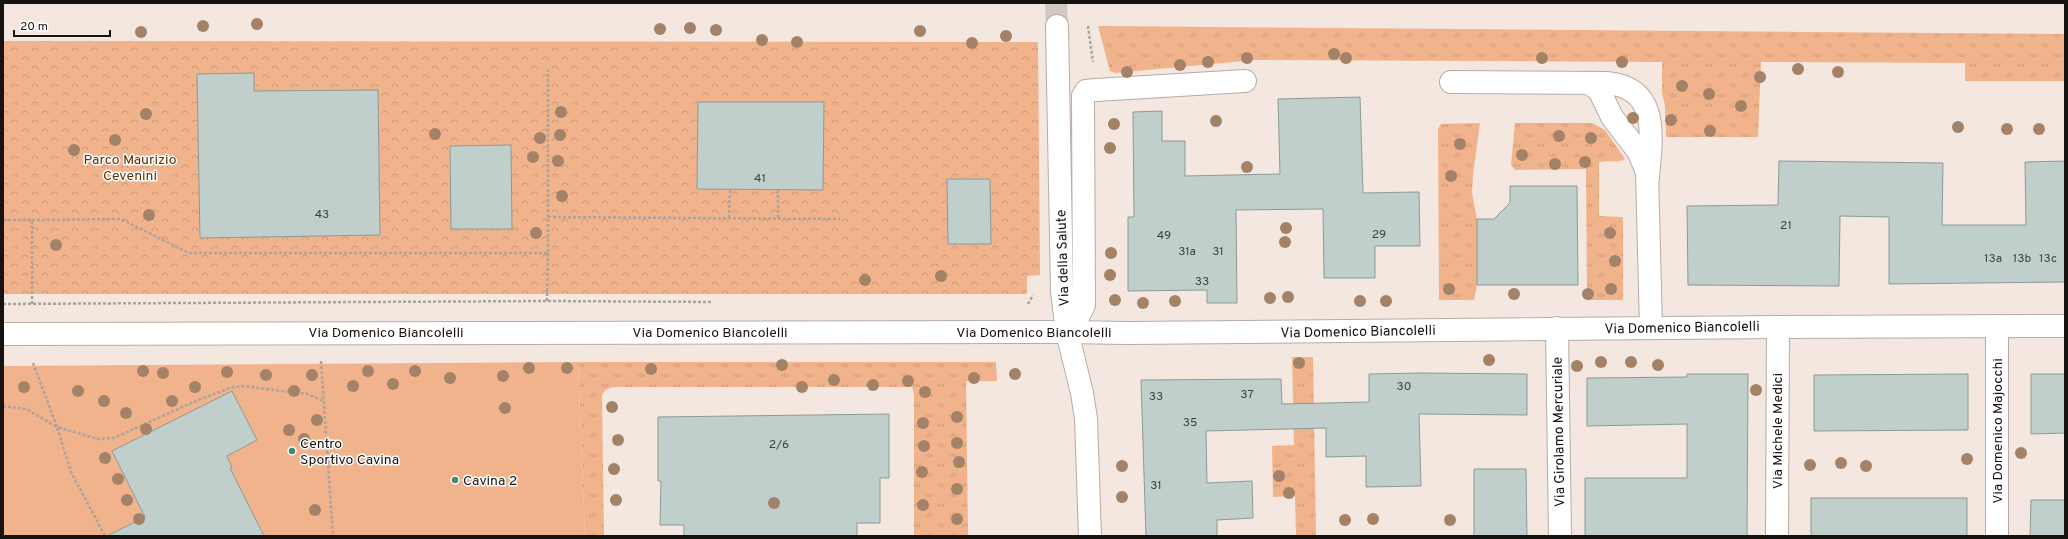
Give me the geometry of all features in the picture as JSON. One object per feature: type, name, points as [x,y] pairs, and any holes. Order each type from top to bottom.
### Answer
[{"type":"street","name":"Via della Salute","points":[[1056,26],[1062,292],[1067,332],[1082,393],[1086,419],[1090,536]]},
{"type":"street","points":[[1067,332],[1078,317],[1084,305],[1083,96],[1086,91],[1245,81]]},
{"type":"street","points":[[1451,82],[1616,84],[1635,93],[1646,107],[1651,125],[1648,178],[1651,328]]},
{"type":"street","points":[[1588,83],[1599,90],[1612,117],[1638,151],[1648,178]]},
{"type":"street","name":"Via Domenico Biancolelli","points":[[3,334],[1128,333],[1778,326],[2065,326]]},
{"type":"street","name":"Via Michele Medici","points":[[1778,326],[1778,536]]},
{"type":"street","name":"Via Domenico Majocchi","points":[[1997,326],[1997,536]]},
{"type":"street","name":"Via Girolamo Mercuriale","points":[[1557,328],[1560,536]]},
{"type":"path","points":[[547,301],[548,70]]},
{"type":"path","points":[[729,218],[730,190]]},
{"type":"path","points":[[778,190],[778,219]]},
{"type":"path","points":[[548,217],[840,219]]},
{"type":"path","points":[[3,220],[121,219],[189,253],[548,253]]},
{"type":"path","points":[[32,220],[32,304]]},
{"type":"path","points":[[1027,305],[1034,292]]},
{"type":"path","points":[[3,304],[547,301],[712,302]]},
{"type":"path","points":[[32,360],[71,472],[104,536]]},
{"type":"path","points":[[321,360],[333,536]]},
{"type":"path","points":[[3,406],[26,409],[56,427],[98,439],[114,438],[198,400],[230,388],[243,386],[307,394],[324,400]]},
{"type":"green space","points":[[1098,26],[2065,34],[2065,81],[1965,81],[1965,63],[1761,62],[1758,137],[1666,137],[1665,106],[1662,93],[1662,62],[1255,60],[1115,73],[1110,71]]},
{"type":"green space","name":"Parco Maurizio Cevenini","points":[[3,41],[1038,42],[1040,275],[1027,276],[1027,294],[3,294]]},
{"type":"green space","points":[[1480,123],[1472,193],[1477,219],[1477,285],[1474,300],[1439,300],[1438,129],[1441,124]]},
{"type":"green space","points":[[1515,123],[1592,123],[1605,130],[1625,159],[1599,163],[1599,216],[1623,217],[1623,300],[1587,300],[1586,169],[1515,170],[1511,165]]},
{"type":"green space","points":[[1292,357],[1313,357],[1316,536],[1296,536],[1295,496],[1273,497],[1272,446],[1294,445]]},
{"type":"green space","points":[[578,362],[996,362],[997,381],[966,381],[968,536],[914,536],[914,394],[912,387],[613,387],[605,390],[602,396],[604,536],[585,536]]},
{"type":"green space","name":"Centro Sportivo Cavina","points":[[578,362],[585,536],[3,536],[3,366]]},
{"type":"building","points":[[254,73],[254,91],[378,90],[380,235],[200,238],[197,74]]},
{"type":"building","points":[[1360,97],[1363,193],[1419,192],[1420,246],[1375,246],[1375,278],[1324,278],[1323,209],[1236,210],[1237,303],[1207,303],[1207,290],[1128,291],[1128,217],[1134,217],[1133,112],[1162,111],[1162,141],[1185,141],[1185,176],[1280,174],[1278,99]]},
{"type":"building","points":[[698,102],[824,102],[823,190],[697,189]]},
{"type":"building","points":[[511,145],[512,229],[451,229],[450,146]]},
{"type":"building","points":[[1779,161],[1943,163],[1942,225],[2026,225],[2025,162],[2065,161],[2065,282],[1889,284],[1889,217],[1840,216],[1839,286],[1688,285],[1687,206],[1778,205]]},
{"type":"building","points":[[947,179],[990,179],[991,244],[948,244]]},
{"type":"building","points":[[1510,186],[1577,186],[1578,285],[1477,285],[1477,219],[1494,219],[1510,203]]},
{"type":"building","points":[[1369,374],[1527,374],[1527,415],[1419,414],[1421,486],[1366,487],[1366,456],[1326,457],[1326,428],[1206,431],[1207,483],[1252,481],[1253,518],[1217,520],[1217,536],[1146,536],[1141,380],[1281,379],[1282,404],[1369,402]]},
{"type":"building","points":[[1687,374],[1748,374],[1747,536],[1585,536],[1585,478],[1687,478],[1687,424],[1587,426],[1587,378],[1687,377]]},
{"type":"building","points":[[1968,374],[1968,430],[1814,431],[1814,375]]},
{"type":"building","points":[[2031,374],[2065,374],[2065,433],[2031,434]]},
{"type":"building","points":[[232,391],[257,440],[227,456],[232,467],[230,468],[264,536],[107,536],[145,517],[112,451]]},
{"type":"building","points":[[889,414],[889,478],[880,478],[880,523],[857,523],[857,536],[684,536],[684,525],[660,525],[661,481],[658,481],[658,417]]},
{"type":"building","points":[[1474,469],[1526,469],[1527,536],[1474,536]]},
{"type":"building","points":[[1811,498],[1967,498],[1967,536],[1811,536]]},
{"type":"building","points":[[2031,500],[2065,500],[2065,536],[2030,536]]},
{"type":"tunnel","points":[[1056,3],[1057,26]]},
{"type":"place","name":"Centro Sportivo Cavina","points":[[292,451]]},
{"type":"place","name":"Cavina 2","points":[[455,480]]}]
